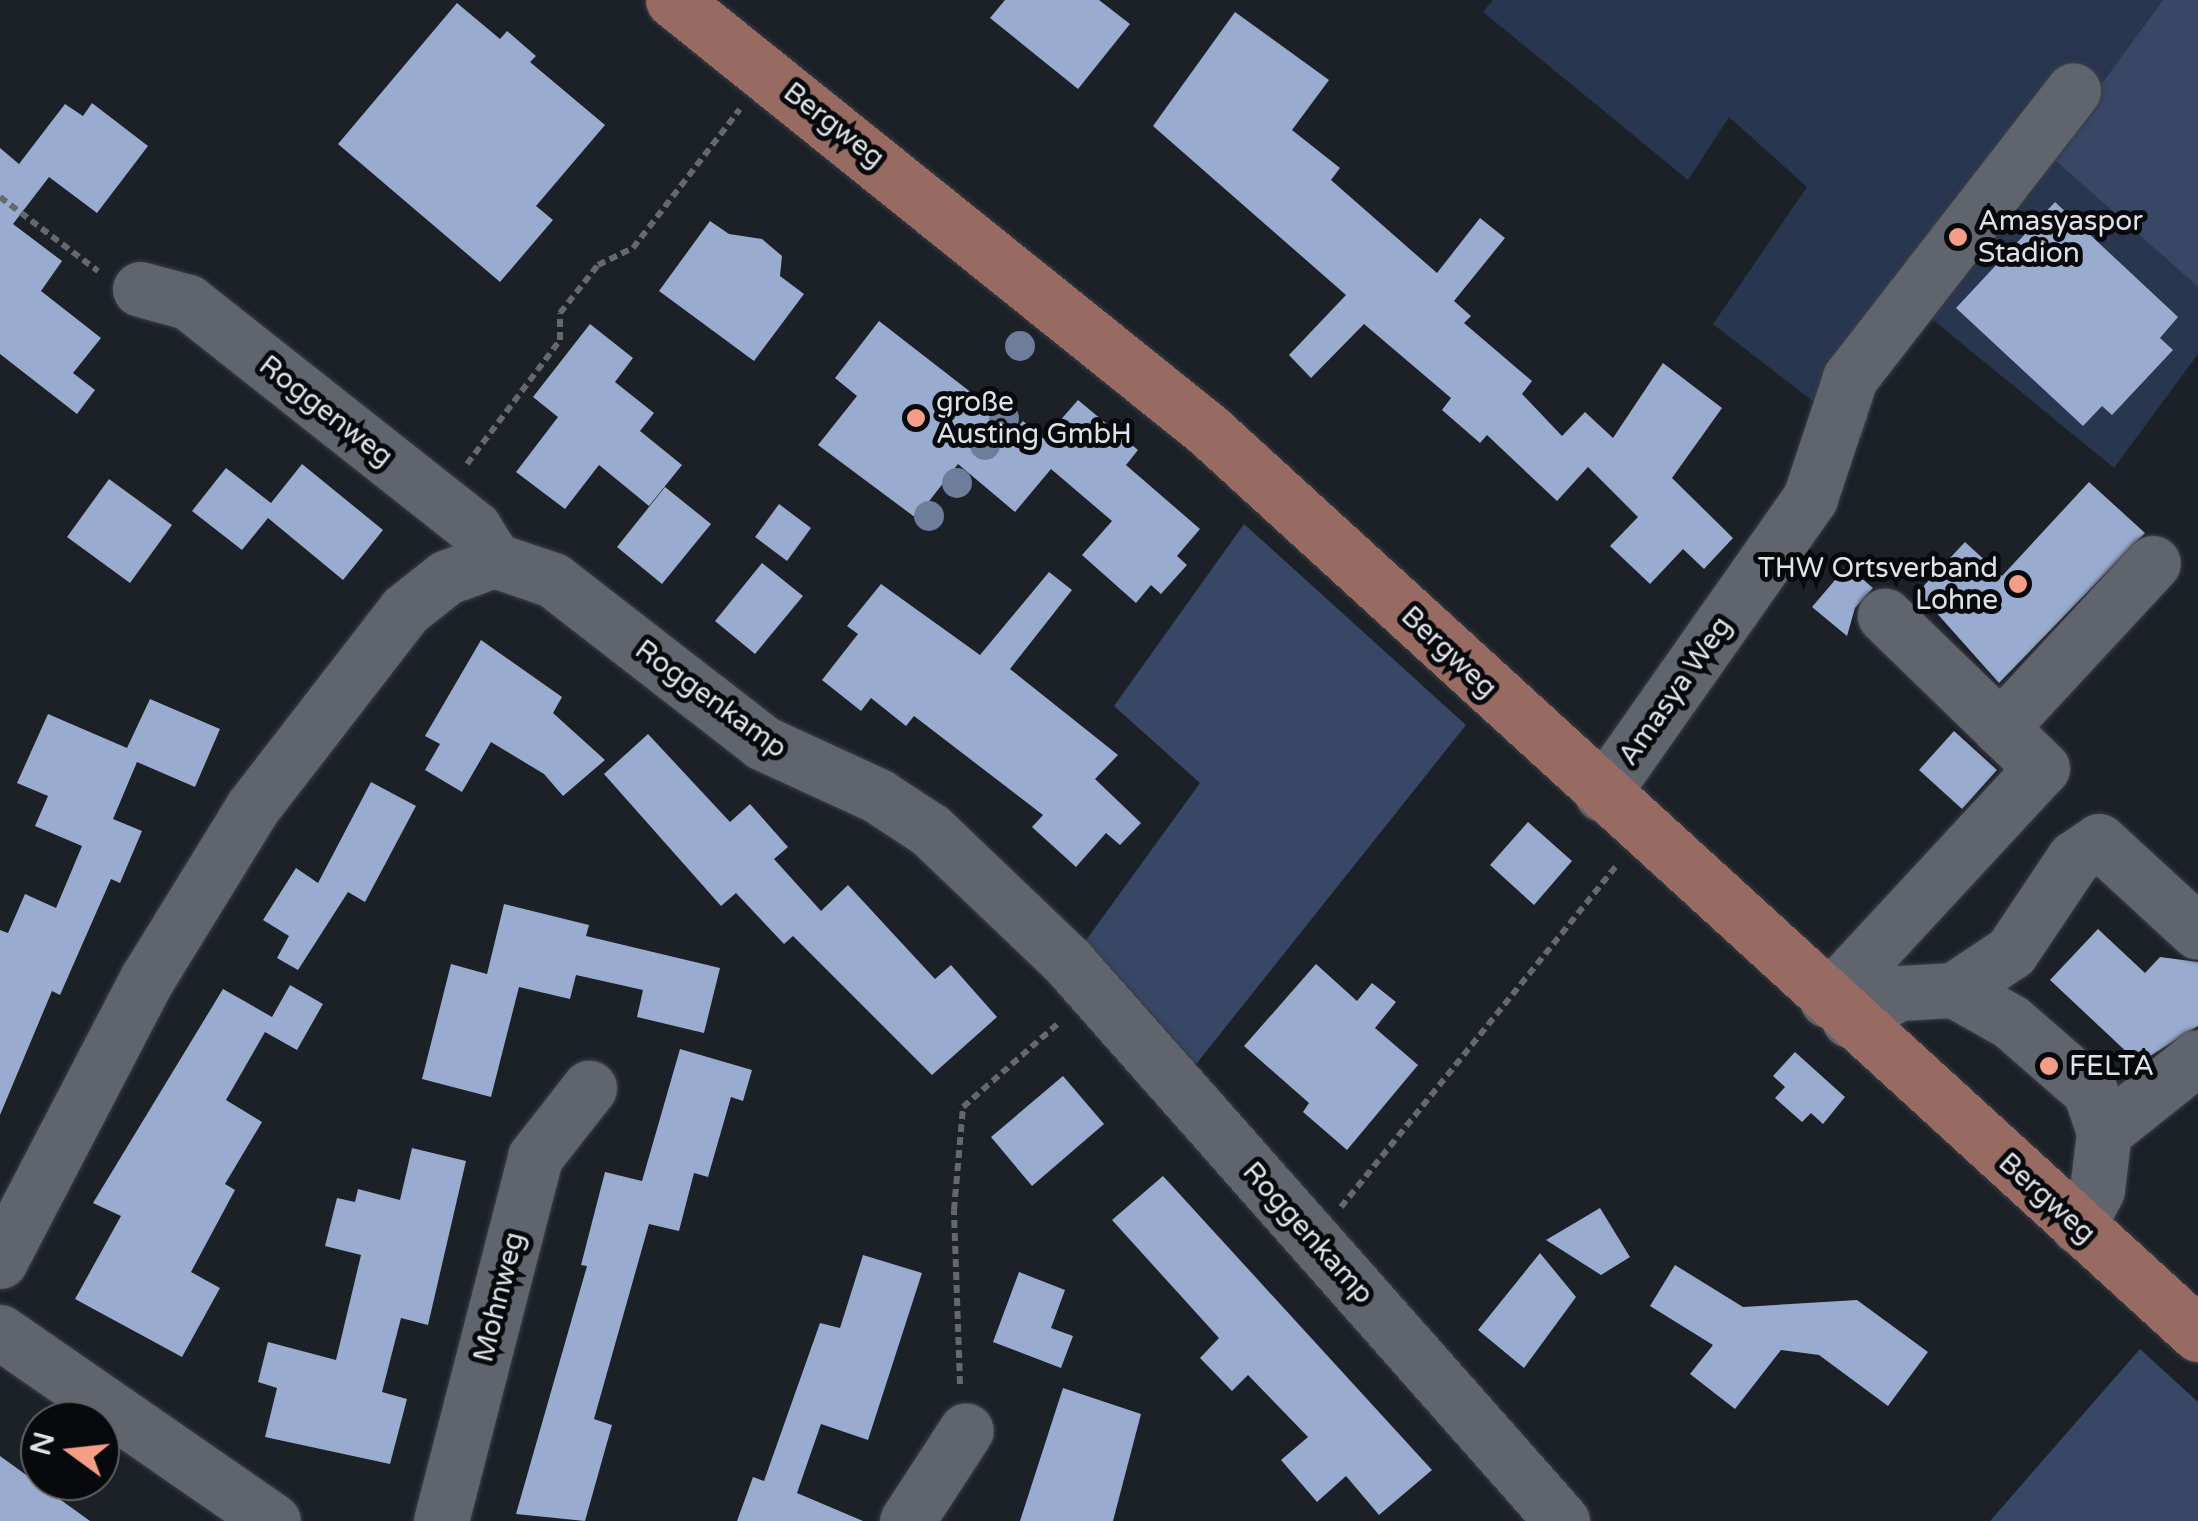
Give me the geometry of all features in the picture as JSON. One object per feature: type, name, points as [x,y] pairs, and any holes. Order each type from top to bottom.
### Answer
[{"type":"main road","name":"Bergweg","points":[[674,0],[1208,430],[1838,1010],[2198,1334]]},
{"type":"street","name":"Amasya Weg","points":[[1602,794],[1810,498],[1850,378],[2074,90]]},
{"type":"street","name":"Roggenweg","points":[[140,289],[188,302],[474,528],[494,560]]},
{"type":"street","name":"Roggenkamp","points":[[494,560],[552,580],[763,743],[878,796],[930,830],[1095,992],[1562,1521]]},
{"type":"street","points":[[0,1261],[148,979],[252,808],[405,610],[447,577],[494,560]]},
{"type":"street","points":[[2000,728],[2153,563]]},
{"type":"street","points":[[1838,1010],[2042,768],[1885,616]]},
{"type":"street","points":[[1838,1010],[1899,993],[1954,990],[2011,952],[2074,858],[2099,841],[2198,932]]},
{"type":"street","points":[[1954,990],[2010,1022],[2090,1092],[2104,1132],[2098,1190],[2078,1226]]},
{"type":"street","points":[[2104,1132],[2198,1057]]},
{"type":"street","name":"Mohnweg","points":[[442,1521],[536,1157],[590,1088]]},
{"type":"street","points":[[0,1332],[273,1521]]},
{"type":"street","points":[[907,1521],[966,1430]]},
{"type":"path","points":[[439,500],[560,340],[560,313],[598,265],[632,248],[771,75]]},
{"type":"path","points":[[0,197],[114,283],[140,289]]},
{"type":"path","points":[[1315,1240],[1646,832]]},
{"type":"path","points":[[966,1430],[954,1333],[963,1107],[1095,992]]},
{"type":"shaded area","name":"Amasyaspor Stadion","points":[[1493,0],[2163,0],[2049,155],[2198,287],[2198,354],[2114,468],[1917,307],[1892,339],[1862,439],[1713,324],[1807,187],[1729,117],[1688,180],[1483,12]]},
{"type":"shaded area","points":[[2163,0],[2198,0],[2198,287],[2049,155]]},
{"type":"shaded area","points":[[1244,524],[1466,725],[1193,1068],[1081,947],[1200,783],[1114,706]]},
{"type":"shaded area","points":[[2140,1349],[2198,1402],[2198,1521],[1990,1521]]},
{"type":"building","points":[[1005,0],[1099,0],[1130,24],[1078,89],[990,18]]},
{"type":"building","points":[[457,3],[500,39],[507,31],[536,56],[530,62],[605,125],[536,206],[553,220],[500,282],[338,144]]},
{"type":"building","points":[[1235,12],[1329,80],[1292,130],[1340,168],[1331,180],[1437,273],[1480,218],[1505,238],[1454,301],[1471,316],[1464,323],[1532,381],[1522,394],[1562,436],[1585,412],[1613,438],[1663,363],[1722,408],[1672,478],[1733,538],[1704,569],[1683,549],[1650,584],[1610,546],[1638,517],[1588,467],[1557,501],[1487,435],[1480,443],[1442,410],[1451,398],[1364,324],[1311,378],[1289,355],[1346,295],[1153,126]]},
{"type":"building","points":[[92,103],[148,146],[97,213],[49,177],[13,224],[62,261],[41,291],[101,338],[73,373],[95,390],[77,414],[0,354],[0,148],[19,164],[65,104],[83,116]]},
{"type":"building","points":[[2055,202],[2178,317],[2160,338],[2173,350],[2112,415],[2102,406],[2083,426],[1956,308]]},
{"type":"building","points":[[710,221],[729,234],[762,239],[782,256],[780,276],[804,294],[754,361],[659,291]]},
{"type":"building","points":[[879,321],[1017,428],[1023,421],[1044,439],[1078,400],[1138,450],[1126,465],[1200,529],[1177,556],[1187,565],[1161,594],[1151,585],[1136,603],[1082,555],[1112,521],[1051,469],[1015,512],[958,464],[916,518],[818,445],[857,396],[835,378]]},
{"type":"building","points":[[590,324],[633,358],[615,382],[654,413],[640,431],[682,465],[649,506],[599,465],[565,509],[516,472],[558,417],[533,397]]},
{"type":"building","points":[[302,464],[383,530],[343,580],[268,518],[242,550],[192,511],[226,468],[271,503]]},
{"type":"building","points":[[109,479],[172,525],[130,583],[67,537]]},
{"type":"building","name":"THW Ortsverband Lohne","points":[[2089,482],[2145,533],[1999,683],[1918,592],[1965,542],[2002,576]]},
{"type":"building","points":[[665,487],[711,524],[662,584],[617,547]]},
{"type":"building","points":[[779,504],[811,528],[787,561],[755,537]]},
{"type":"building","points":[[762,563],[803,596],[755,654],[715,621]]},
{"type":"building","points":[[1847,566],[1873,588],[1855,608],[1847,636],[1812,607]]},
{"type":"building","points":[[1049,572],[1072,590],[1010,669],[1118,755],[1095,779],[1141,823],[1120,845],[1106,833],[1076,867],[1032,827],[1043,815],[914,716],[906,726],[871,698],[861,711],[822,680],[858,634],[847,626],[881,584],[980,655]]},
{"type":"building","points":[[481,640],[562,697],[553,713],[605,760],[563,796],[544,774],[491,742],[462,792],[425,770],[440,744],[425,736]]},
{"type":"building","points":[[150,699],[220,729],[195,787],[137,762],[113,819],[142,831],[120,883],[111,879],[60,995],[52,991],[0,1115],[0,930],[8,933],[25,894],[56,908],[82,846],[35,826],[48,796],[17,783],[48,714],[127,748]]},
{"type":"building","points":[[1954,731],[1997,770],[1962,809],[1919,770]]},
{"type":"building","points":[[648,734],[730,822],[750,804],[788,847],[774,859],[821,911],[848,885],[935,979],[951,965],[997,1017],[932,1075],[793,936],[784,944],[736,893],[721,906],[604,774]]},
{"type":"building","points":[[371,782],[416,806],[365,902],[348,892],[298,970],[277,958],[289,936],[263,920],[296,868],[318,883]]},
{"type":"building","points":[[1528,822],[1572,861],[1534,905],[1490,865]]},
{"type":"building","points":[[504,904],[589,925],[586,936],[720,968],[704,1033],[637,1017],[643,990],[576,975],[570,999],[519,987],[491,1097],[422,1079],[451,964],[487,974]]},
{"type":"building","points":[[2098,929],[2145,973],[2160,957],[2198,962],[2198,1026],[2147,1058],[2132,1057],[2050,980]]},
{"type":"building","points":[[1316,964],[1357,1001],[1372,983],[1396,1002],[1375,1028],[1418,1065],[1347,1150],[1303,1112],[1309,1103],[1244,1046]]},
{"type":"building","points":[[290,985],[323,1004],[297,1050],[265,1032],[226,1100],[262,1122],[225,1184],[235,1190],[191,1272],[220,1288],[182,1357],[75,1299],[121,1216],[93,1203],[223,989],[272,1017]]},
{"type":"building","points":[[680,1049],[752,1070],[743,1101],[731,1097],[708,1177],[694,1173],[679,1231],[649,1224],[594,1419],[612,1425],[585,1521],[516,1514],[587,1266],[581,1265],[605,1172],[642,1181]]},
{"type":"building","points":[[1795,1052],[1845,1097],[1823,1124],[1811,1113],[1802,1122],[1775,1098],[1785,1087],[1773,1076]]},
{"type":"building","points":[[1063,1076],[1104,1124],[1032,1186],[991,1137]]},
{"type":"building","points":[[412,1148],[466,1161],[428,1325],[401,1318],[382,1392],[407,1399],[390,1464],[265,1437],[277,1388],[258,1382],[268,1342],[336,1360],[361,1255],[325,1246],[337,1198],[355,1202],[358,1189],[400,1200]]},
{"type":"building","points":[[1163,1176],[1432,1470],[1379,1515],[1346,1476],[1317,1502],[1281,1460],[1308,1437],[1248,1375],[1232,1391],[1200,1358],[1219,1338],[1112,1220]]},
{"type":"building","points":[[1600,1208],[1630,1257],[1601,1275],[1546,1240]]},
{"type":"building","points":[[1540,1253],[1576,1297],[1524,1368],[1478,1330]]},
{"type":"building","points":[[863,1255],[922,1273],[868,1440],[821,1424],[797,1493],[863,1521],[737,1521],[753,1477],[764,1481],[820,1323],[840,1328]]},
{"type":"building","points":[[1675,1265],[1743,1307],[1857,1300],[1928,1352],[1888,1406],[1819,1355],[1781,1350],[1735,1409],[1690,1374],[1713,1345],[1650,1306]]},
{"type":"building","points":[[1019,1272],[1065,1290],[1051,1328],[1073,1336],[1061,1368],[993,1342]]},
{"type":"building","points":[[1063,1388],[1141,1414],[1113,1521],[1020,1521]]},
{"type":"building","points":[[0,1456],[20,1470],[20,1501],[62,1501],[90,1521],[0,1521]]},
{"type":"place","name":"Amasyaspor Stadion","points":[[1958,237]]},
{"type":"place","name":"große Austing GmbH","points":[[916,418]]},
{"type":"place","name":"THW Ortsverband Lohne","points":[[2018,584]]},
{"type":"place","name":"FELTA","points":[[2049,1066]]}]
